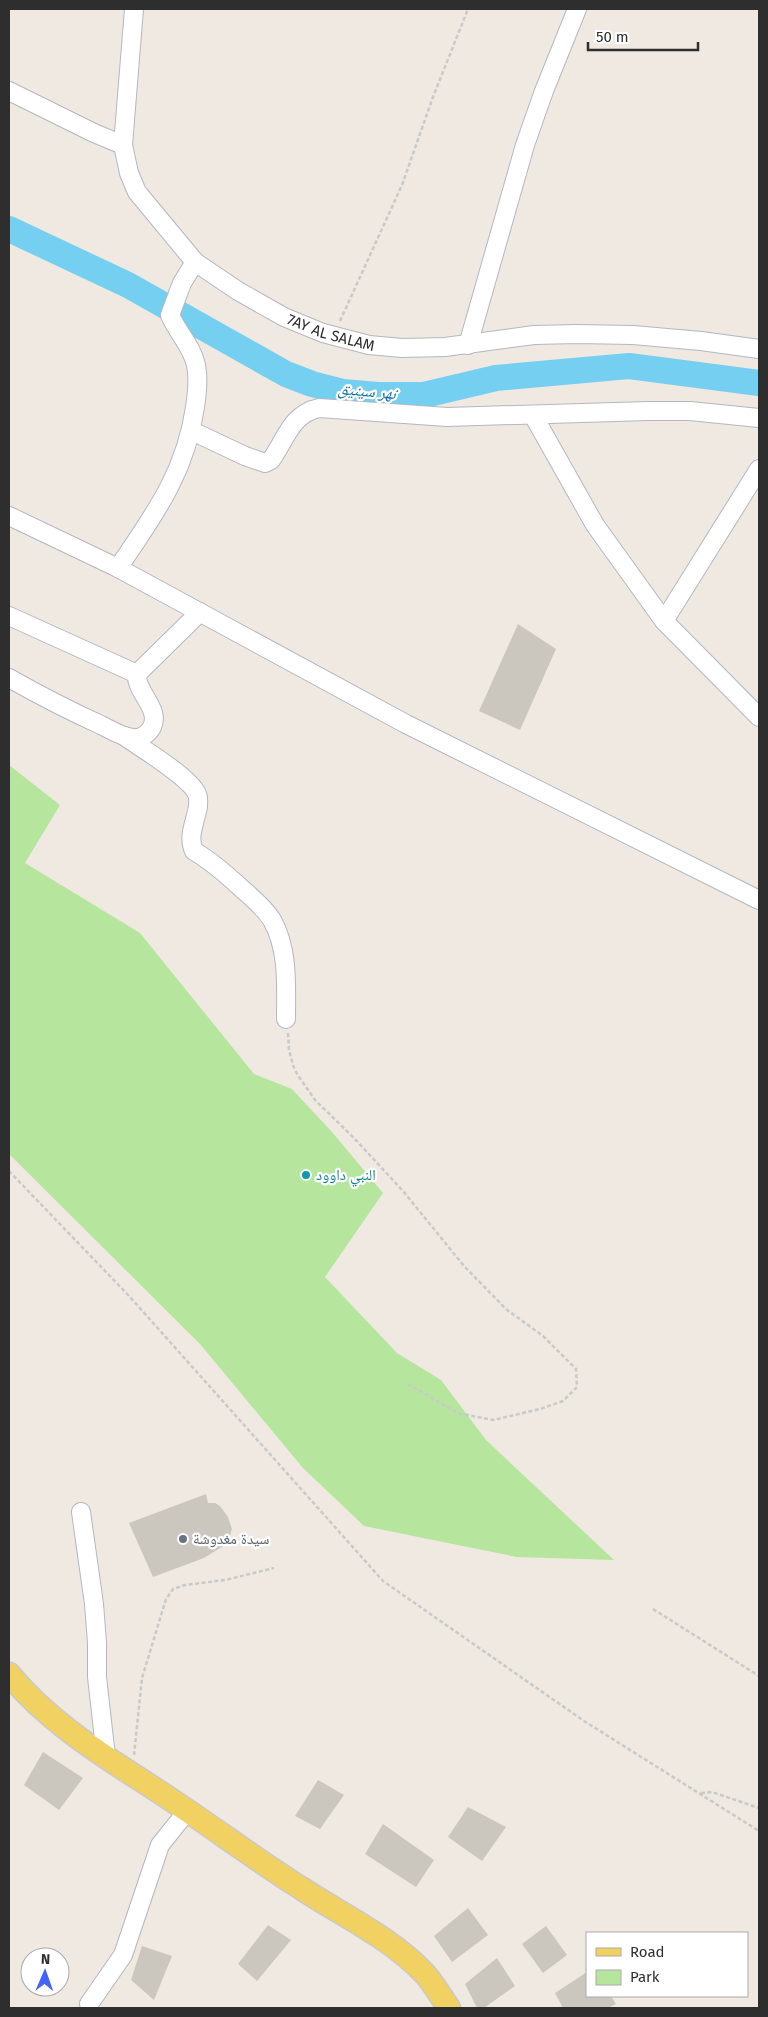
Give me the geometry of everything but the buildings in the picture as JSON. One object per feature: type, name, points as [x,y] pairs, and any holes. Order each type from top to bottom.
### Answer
[{"type":"main road","points":[[9,1674],[28,1697],[58,1722],[106,1757],[188,1810],[298,1887],[376,1934],[426,1975],[449,2008]]},
{"type":"street","name":"7AY AL SALAM","points":[[134,9],[123,145],[129,173],[137,192],[195,262],[238,291],[284,317],[333,336],[368,345],[402,348],[468,345],[534,335],[577,334],[662,338],[759,349]]},
{"type":"street","points":[[468,345],[525,145],[544,91],[577,9]]},
{"type":"street","points":[[9,91],[94,133],[123,145]]},
{"type":"street","points":[[118,568],[165,497],[182,461],[192,432],[198,381],[196,366],[193,354],[170,315],[182,283],[195,262]]},
{"type":"street","points":[[192,432],[265,463],[271,460],[296,421],[303,414],[319,408],[447,417],[682,411],[736,414],[759,418]]},
{"type":"street","points":[[533,415],[595,525],[664,621],[759,716]]},
{"type":"street","points":[[664,621],[759,469]]},
{"type":"street","points":[[9,516],[118,568],[406,724],[759,900]]},
{"type":"street","points":[[137,674],[200,612]]},
{"type":"street","points":[[9,616],[137,674]]},
{"type":"street","points":[[124,736],[140,738],[147,734],[154,720],[150,704],[139,687],[137,674]]},
{"type":"street","points":[[9,678],[58,705],[124,736],[194,789],[198,795],[191,837],[194,851],[206,858],[232,880],[272,920],[282,947],[285,969],[286,1019]]},
{"type":"street","points":[[81,1512],[94,1604],[97,1677],[106,1757]]},
{"type":"street","points":[[89,2004],[123,1955],[160,1845],[188,1810]]},
{"type":"path","points":[[333,336],[402,185],[433,97],[468,9]]},
{"type":"path","points":[[286,1019],[289,1050],[297,1074],[315,1100],[355,1139],[403,1191],[464,1266],[506,1309],[543,1336],[576,1369],[577,1387],[563,1401],[540,1409],[493,1420],[458,1413],[406,1383]]},
{"type":"path","points":[[9,1172],[130,1297],[383,1581],[584,1721],[759,1831]]},
{"type":"path","points":[[132,1773],[142,1678],[166,1599],[173,1589],[185,1585],[225,1580],[274,1568]]},
{"type":"path","points":[[652,1609],[759,1676]]},
{"type":"path","points":[[699,1793],[712,1792],[759,1808]]},
{"type":"green space","points":[[9,765],[60,805],[25,863],[140,933],[254,1074],[292,1089],[332,1132],[383,1193],[325,1277],[397,1353],[441,1380],[486,1440],[614,1560],[517,1557],[364,1526],[303,1468],[200,1344],[9,1154]]},
{"type":"waterway","name":"نهر سينيق","points":[[9,229],[128,285],[286,374],[312,384],[343,392],[378,395],[424,395],[496,378],[629,366],[759,383]]},
{"type":"place","name":"النبي داوود","points":[[306,1175]]},
{"type":"place","name":"سيدة مغدوشة","points":[[183,1539]]}]
